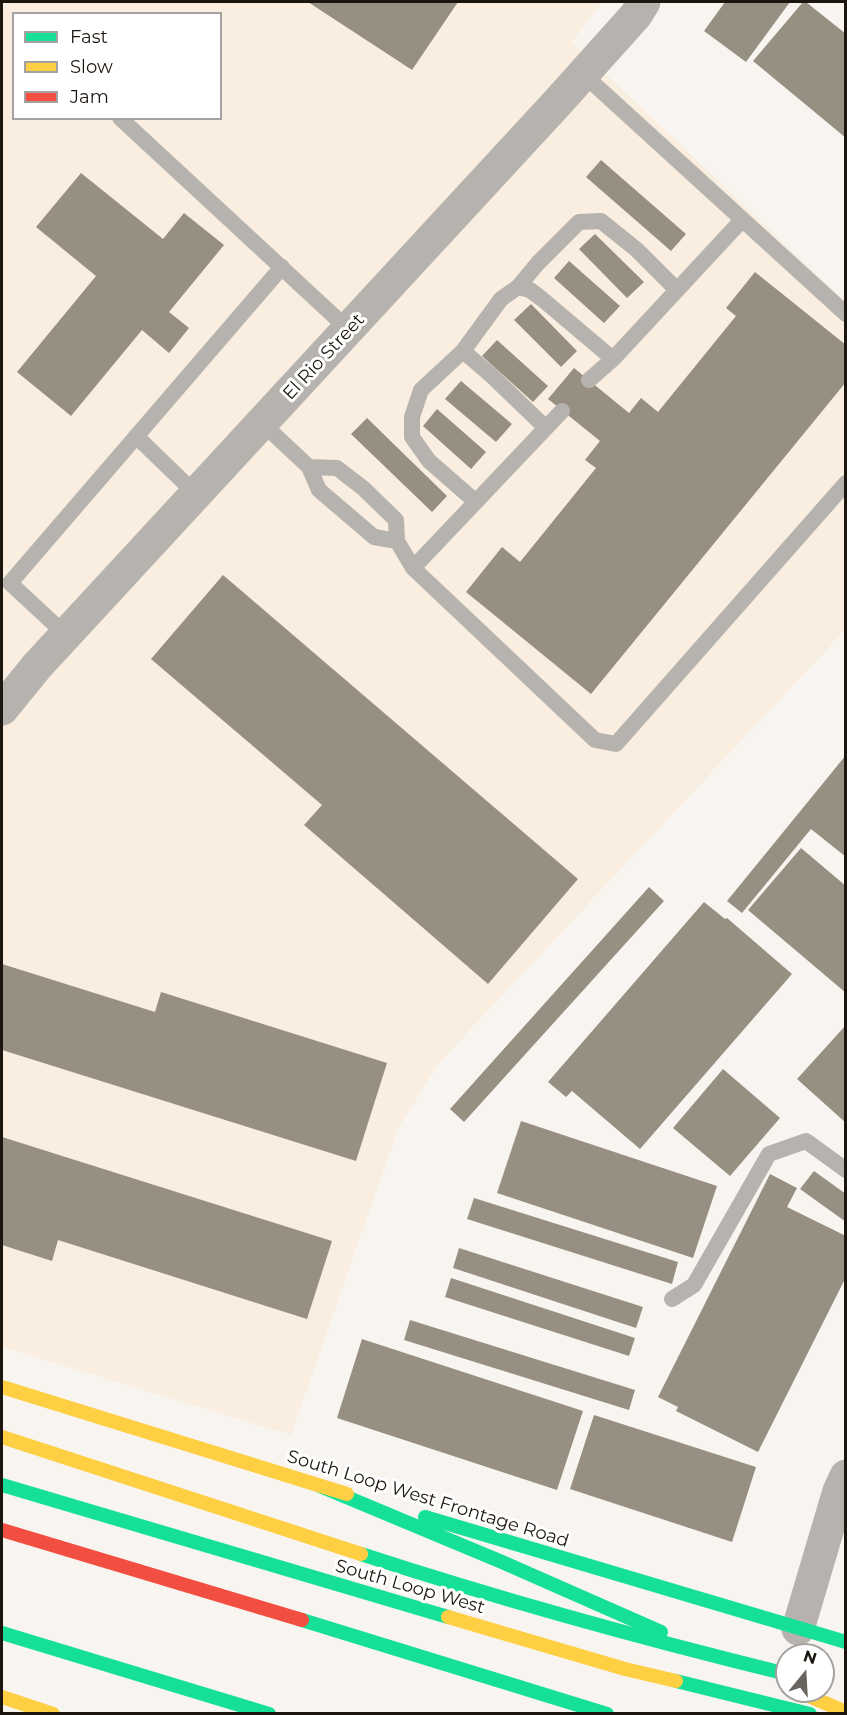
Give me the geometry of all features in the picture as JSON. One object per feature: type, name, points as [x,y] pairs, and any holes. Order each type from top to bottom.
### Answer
[{"type":"main road","name":"South Loop West Frontage Road","points":[[2,1387],[320,1486],[846,1642]]},
{"type":"main road","points":[[2,1437],[425,1575],[664,1644],[775,1671]]},
{"type":"main road","name":"South Loop West","points":[[2,1485],[624,1669],[810,1713]]},
{"type":"main road","points":[[320,1486],[775,1681]]},
{"type":"main road","points":[[2,1530],[607,1713]]},
{"type":"main road","points":[[2,1633],[269,1713]]},
{"type":"main road","points":[[2,1697],[53,1713]]},
{"type":"main road","points":[[825,1703],[846,1712]]},
{"type":"street","name":"El Rio Street","points":[[2,709],[66,635],[263,424],[583,74],[636,15],[644,2]]},
{"type":"street","points":[[798,1629],[839,1491],[846,1476]]},
{"type":"lane","points":[[583,74],[846,314]]},
{"type":"lane","points":[[122,120],[349,330]]},
{"type":"lane","points":[[589,381],[613,359],[742,220]]},
{"type":"lane","points":[[476,502],[429,461],[412,437],[412,417],[421,390],[463,351],[501,299],[518,287],[538,263],[579,222],[601,221],[637,250],[677,290]]},
{"type":"lane","points":[[66,635],[6,579],[136,436],[282,267]]},
{"type":"lane","points":[[518,287],[530,290],[542,299],[613,359]]},
{"type":"lane","points":[[463,351],[546,428]]},
{"type":"lane","points":[[413,568],[562,411]]},
{"type":"lane","points":[[263,424],[309,467],[319,490],[374,537],[397,541]]},
{"type":"lane","points":[[136,436],[197,495]]},
{"type":"lane","points":[[309,467],[337,468],[363,488],[396,520],[397,541],[413,568],[595,740],[616,744],[846,483]]},
{"type":"lane","points":[[672,1299],[694,1285],[769,1154],[806,1141],[846,1170]]},
{"type":"shaded area","points":[[2,2],[602,2],[572,42],[845,301],[845,630],[437,1065],[398,1129],[291,1435],[2,1347]]},
{"type":"building","points":[[308,2],[458,2],[412,70]]},
{"type":"building","points":[[725,2],[790,2],[746,62],[704,31]]},
{"type":"building","points":[[803,2],[846,34],[846,138],[753,61]]},
{"type":"building","points":[[601,160],[686,234],[671,251],[586,177]]},
{"type":"building","points":[[81,173],[163,239],[184,213],[224,245],[169,312],[189,328],[169,353],[142,330],[71,416],[17,372],[96,276],[36,227]]},
{"type":"building","points":[[595,234],[644,282],[627,298],[579,249]]},
{"type":"building","points":[[569,261],[620,306],[604,323],[554,278]]},
{"type":"building","points":[[755,272],[846,345],[846,382],[591,694],[466,592],[502,547],[520,562],[596,468],[585,460],[600,441],[548,399],[574,368],[629,413],[641,398],[658,412],[736,316],[726,308]]},
{"type":"building","points":[[531,304],[577,351],[561,367],[514,320]]},
{"type":"building","points":[[497,340],[548,386],[533,402],[482,356]]},
{"type":"building","points":[[461,381],[512,424],[496,442],[445,399]]},
{"type":"building","points":[[437,409],[486,452],[471,469],[423,426]]},
{"type":"building","points":[[367,418],[447,496],[432,512],[351,434]]},
{"type":"building","points":[[223,575],[578,879],[488,984],[304,825],[322,805],[151,659]]},
{"type":"building","points":[[846,755],[846,857],[811,829],[742,913],[727,901]]},
{"type":"building","points":[[801,848],[846,886],[846,993],[748,910]]},
{"type":"building","points":[[649,887],[664,901],[464,1122],[450,1109]]},
{"type":"building","points":[[704,902],[725,919],[727,918],[792,974],[640,1149],[572,1091],[566,1097],[548,1082]]},
{"type":"building","points":[[2,964],[155,1012],[161,992],[387,1063],[356,1161],[2,1050]]},
{"type":"building","points":[[846,1025],[846,1123],[797,1079]]},
{"type":"building","points":[[723,1069],[780,1118],[730,1176],[673,1128]]},
{"type":"building","points":[[521,1121],[717,1186],[693,1258],[497,1193]]},
{"type":"building","points":[[2,1137],[332,1241],[307,1319],[58,1240],[52,1261],[2,1245]]},
{"type":"building","points":[[814,1171],[846,1194],[846,1222],[800,1189]]},
{"type":"building","points":[[770,1174],[797,1188],[787,1207],[846,1236],[846,1277],[758,1452],[676,1411],[678,1407],[658,1397]]},
{"type":"building","points":[[474,1198],[678,1262],[672,1284],[467,1219]]},
{"type":"building","points":[[459,1248],[643,1307],[636,1328],[453,1268]]},
{"type":"building","points":[[451,1278],[635,1338],[629,1356],[445,1297]]},
{"type":"building","points":[[410,1320],[635,1390],[629,1410],[404,1340]]},
{"type":"building","points":[[362,1339],[583,1411],[557,1490],[337,1418]]},
{"type":"building","points":[[594,1415],[756,1467],[732,1542],[570,1489]]},
{"type":"traffic: fast","points":[[2,1485],[448,1617]]},
{"type":"traffic: fast","points":[[320,1486],[661,1632]]},
{"type":"traffic: fast","points":[[425,1517],[846,1642]]},
{"type":"traffic: fast","points":[[361,1554],[573,1618],[775,1671]]},
{"type":"traffic: fast","points":[[302,1620],[607,1714]]},
{"type":"traffic: fast","points":[[2,1633],[269,1714]]},
{"type":"traffic: fast","points":[[676,1681],[810,1714]]},
{"type":"traffic: slow","points":[[2,1387],[347,1494]]},
{"type":"traffic: slow","points":[[2,1437],[361,1554]]},
{"type":"traffic: slow","points":[[448,1617],[625,1669],[676,1681]]},
{"type":"traffic: slow","points":[[2,1697],[53,1714]]},
{"type":"traffic: slow","points":[[825,1703],[846,1712]]},
{"type":"traffic: jam","points":[[2,1530],[302,1620]]}]
